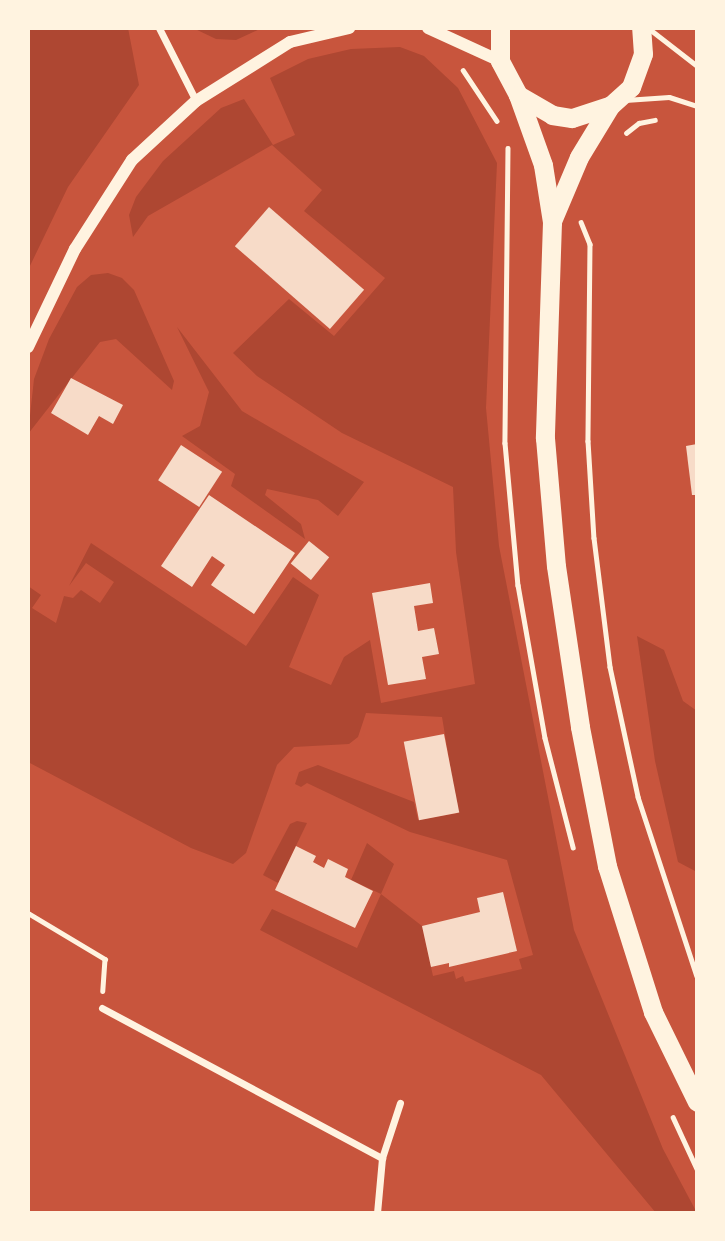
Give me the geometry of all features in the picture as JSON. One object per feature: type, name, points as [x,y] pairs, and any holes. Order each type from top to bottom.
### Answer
[{"type":"highway","points":[[500,28],[500,61],[518,95],[543,165],[552,222],[546,297],[545,438],[556,566],[580,727],[615,893],[653,1012],[697,1102]]},
{"type":"highway","points":[[552,222],[579,157],[639,71],[643,54],[641,28]]},
{"type":"highway","points":[[518,95],[534,107],[572,118],[615,103]]},
{"type":"street","points":[[159,28],[196,101]]},
{"type":"street","points":[[28,347],[75,248],[132,160],[196,101],[290,42],[349,28]]},
{"type":"street","points":[[428,28],[500,61]]},
{"type":"street","points":[[102,1008],[382,1158]]},
{"type":"street","points":[[376,1213],[382,1158],[400,1103]]},
{"type":"lane","points":[[648,28],[697,66]]},
{"type":"lane","points":[[615,103],[669,97],[697,106]]},
{"type":"path","points":[[462,43],[460,66],[502,130]]},
{"type":"path","points":[[505,139],[508,148]]},
{"type":"path","points":[[583,208],[579,219],[590,244],[586,320],[593,524],[610,667],[638,797],[697,976]]},
{"type":"path","points":[[28,913],[105,959],[102,1008]]},
{"type":"shaded area","points":[[28,28],[128,28],[139,85],[68,187],[28,270]]},
{"type":"shaded area","points":[[193,28],[262,28],[236,40],[216,39]]},
{"type":"shaded area","points":[[400,47],[424,56],[458,88],[497,163],[486,408],[499,546],[574,930],[663,1149],[697,1213],[656,1213],[541,1075],[260,930],[272,909],[357,948],[381,894],[422,926],[433,976],[454,971],[456,979],[463,976],[465,982],[522,969],[519,959],[533,955],[507,860],[410,832],[307,783],[301,787],[295,784],[299,772],[318,765],[414,802],[418,820],[458,813],[442,717],[366,713],[358,737],[349,744],[294,747],[277,765],[246,853],[233,864],[191,848],[28,762],[28,586],[41,595],[32,608],[56,623],[64,596],[73,598],[81,590],[100,603],[114,582],[86,563],[69,586],[91,543],[246,646],[293,577],[319,595],[289,667],[331,685],[344,657],[370,640],[381,703],[475,684],[456,552],[453,487],[342,433],[257,376],[233,353],[289,299],[334,336],[385,278],[304,211],[322,190],[272,145],[148,216],[133,237],[129,215],[136,197],[163,161],[221,108],[244,99],[273,145],[295,135],[270,78],[308,59],[351,49]]},
{"type":"shaded area","points":[[108,273],[122,278],[134,290],[174,381],[172,390],[116,339],[100,342],[28,434],[34,379],[49,339],[77,287],[91,275]]},
{"type":"shaded area","points":[[177,327],[242,411],[364,482],[338,516],[318,500],[267,489],[265,495],[301,524],[305,539],[231,486],[235,474],[182,436],[200,426],[209,392]]},
{"type":"shaded area","points":[[637,636],[664,650],[683,701],[697,711],[697,872],[678,862],[655,761]]},
{"type":"shaded area","points":[[297,821],[307,823],[278,883],[263,875],[290,824]]},
{"type":"shaded area","points":[[367,843],[394,864],[381,894],[351,880]]},
{"type":"building","points":[[269,207],[364,290],[330,329],[235,246]]},
{"type":"building","points":[[71,378],[123,405],[113,424],[99,416],[88,435],[51,413]]},
{"type":"building","points":[[697,444],[697,495],[692,495],[686,446]]},
{"type":"building","points":[[181,445],[222,472],[199,507],[158,480]]},
{"type":"building","points":[[209,495],[295,553],[254,614],[211,585],[225,565],[212,556],[192,587],[161,566]]},
{"type":"building","points":[[309,541],[329,557],[311,580],[291,564]]},
{"type":"building","points":[[430,583],[433,603],[414,606],[418,631],[434,628],[439,654],[422,657],[426,679],[388,685],[372,593]]},
{"type":"building","points":[[444,734],[459,813],[419,820],[404,742]]},
{"type":"building","points":[[296,846],[316,856],[313,862],[324,868],[328,859],[348,869],[345,877],[373,891],[355,928],[275,890]]},
{"type":"building","points":[[503,892],[517,951],[449,967],[449,963],[431,967],[422,926],[480,912],[477,898]]}]
